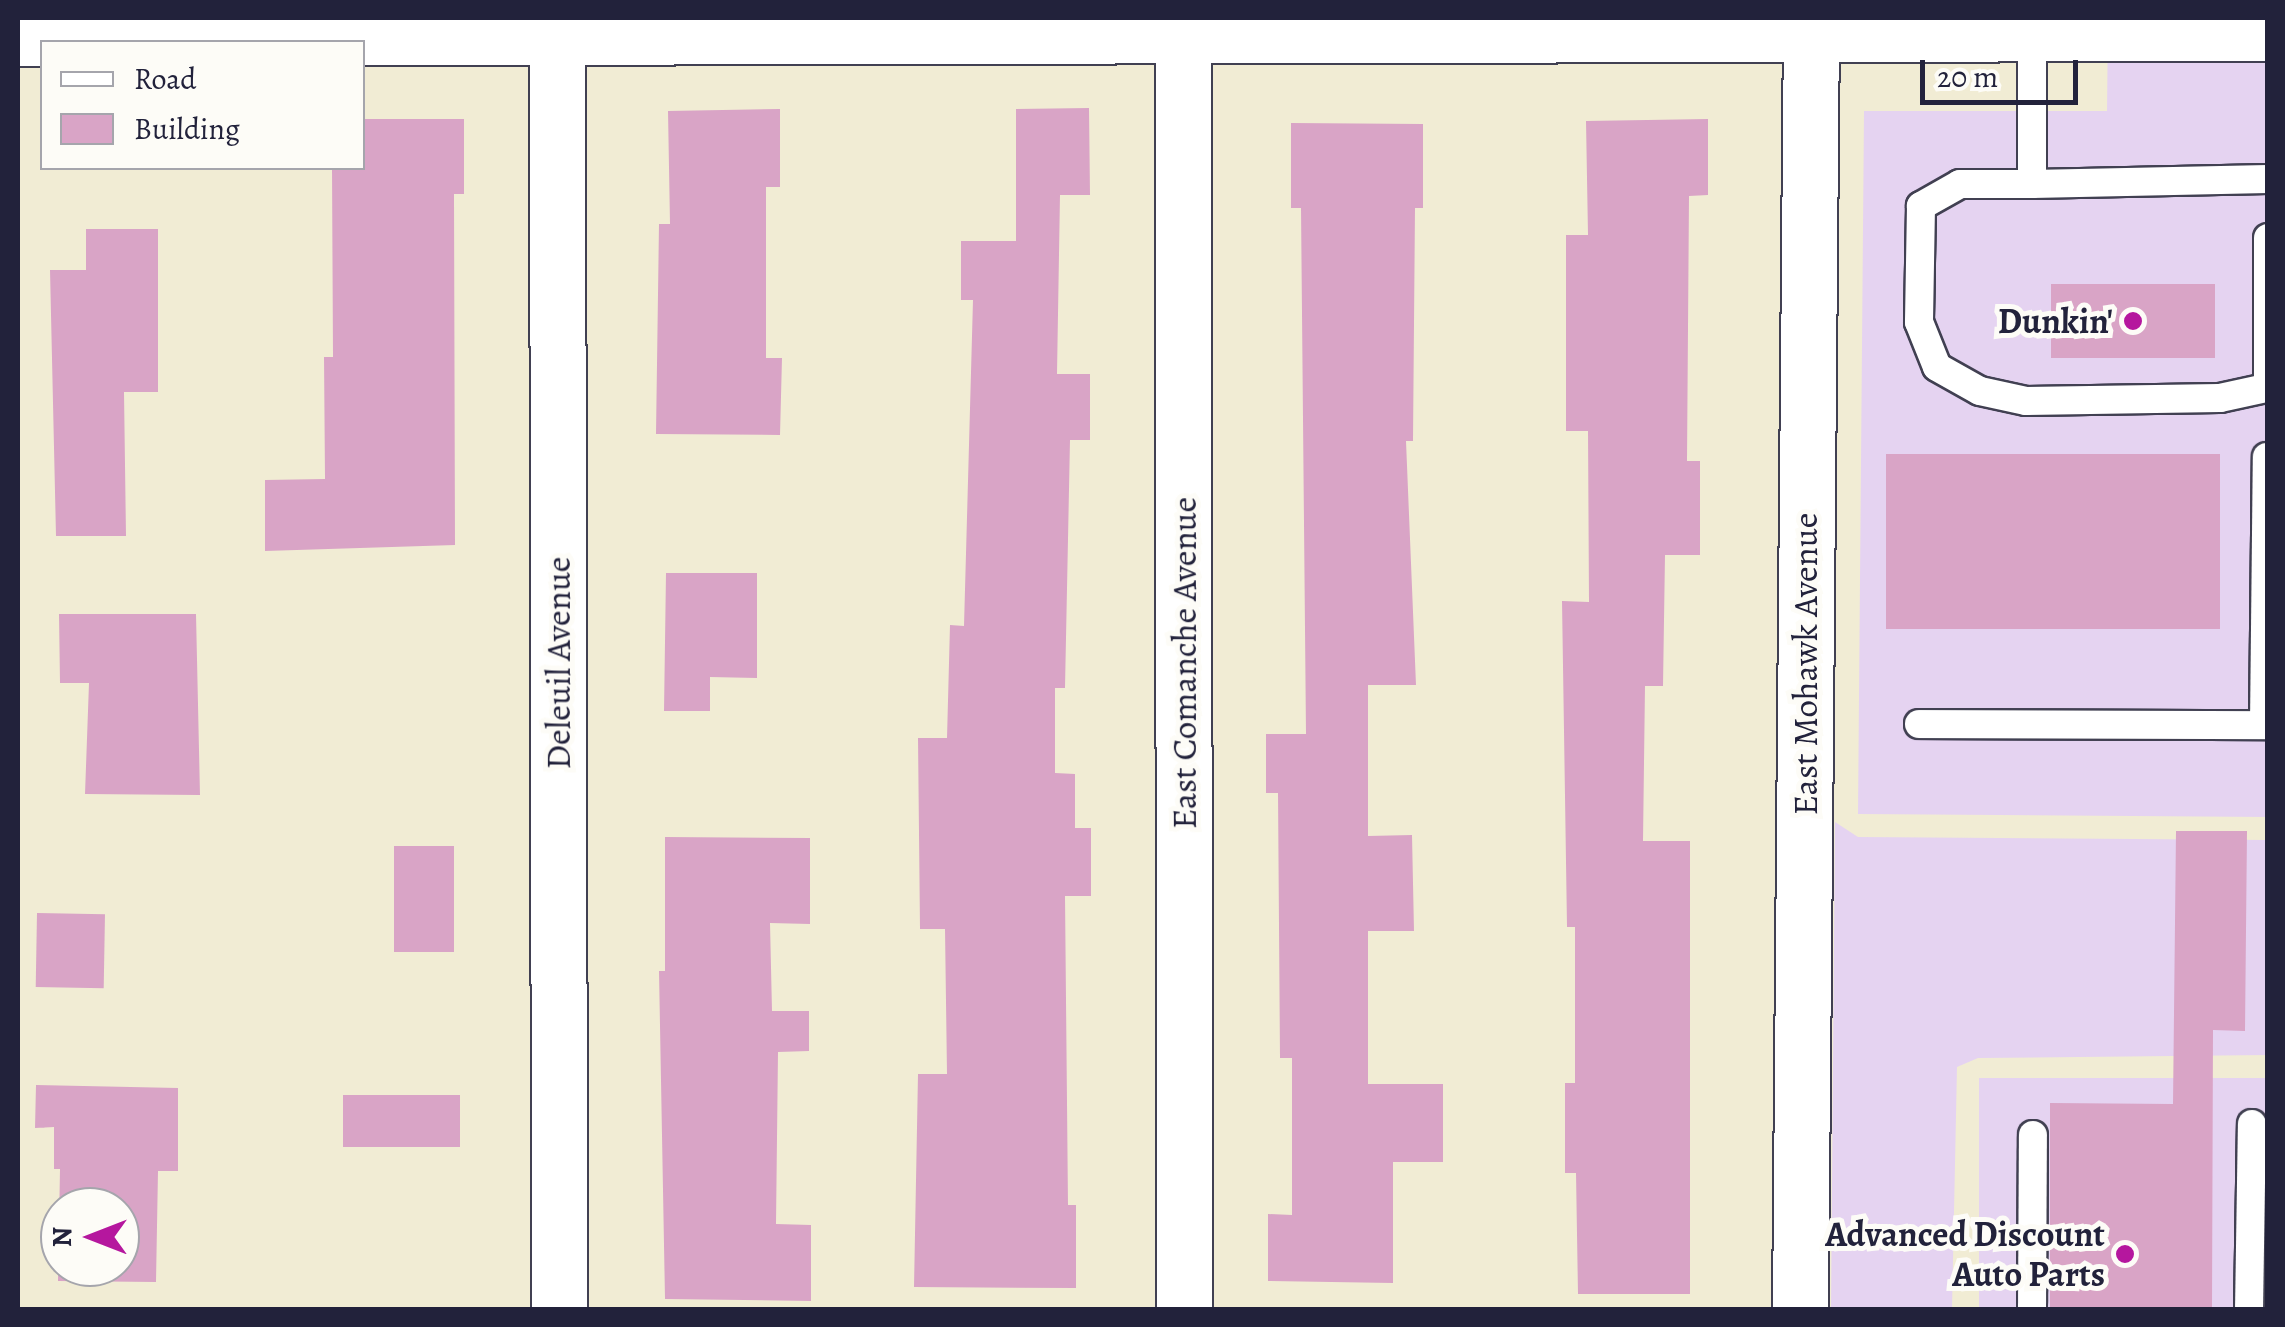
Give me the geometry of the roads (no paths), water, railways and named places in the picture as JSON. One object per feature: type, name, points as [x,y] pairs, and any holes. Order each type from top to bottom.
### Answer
[{"type":"street","points":[[18,38],[1183,25],[1811,24],[2032,32],[2268,32]]},
{"type":"street","name":"East Mohawk Avenue","points":[[1800,1310],[1811,24]]},
{"type":"street","name":"East Comanche Avenue","points":[[1183,25],[1184,1310]]},
{"type":"street","name":"Deleuil Avenue","points":[[558,29],[559,1310]]},
{"type":"lane","points":[[2032,32],[2032,184]]},
{"type":"lane","points":[[2268,179],[1960,184],[1921,206],[1919,322],[1937,367],[1980,391],[2026,401],[2220,398],[2267,388],[2268,238]]},
{"type":"lane","points":[[1919,724],[2266,725],[2267,457]]},
{"type":"lane","points":[[2249,1310],[2258,1264],[2252,1124]]},
{"type":"lane","points":[[2032,1135],[2032,1310]]},
{"type":"place","name":"Dunkin'","points":[[2133,321]]},
{"type":"place","name":"Advanced Discount Auto Parts","points":[[2125,1254]]}]
